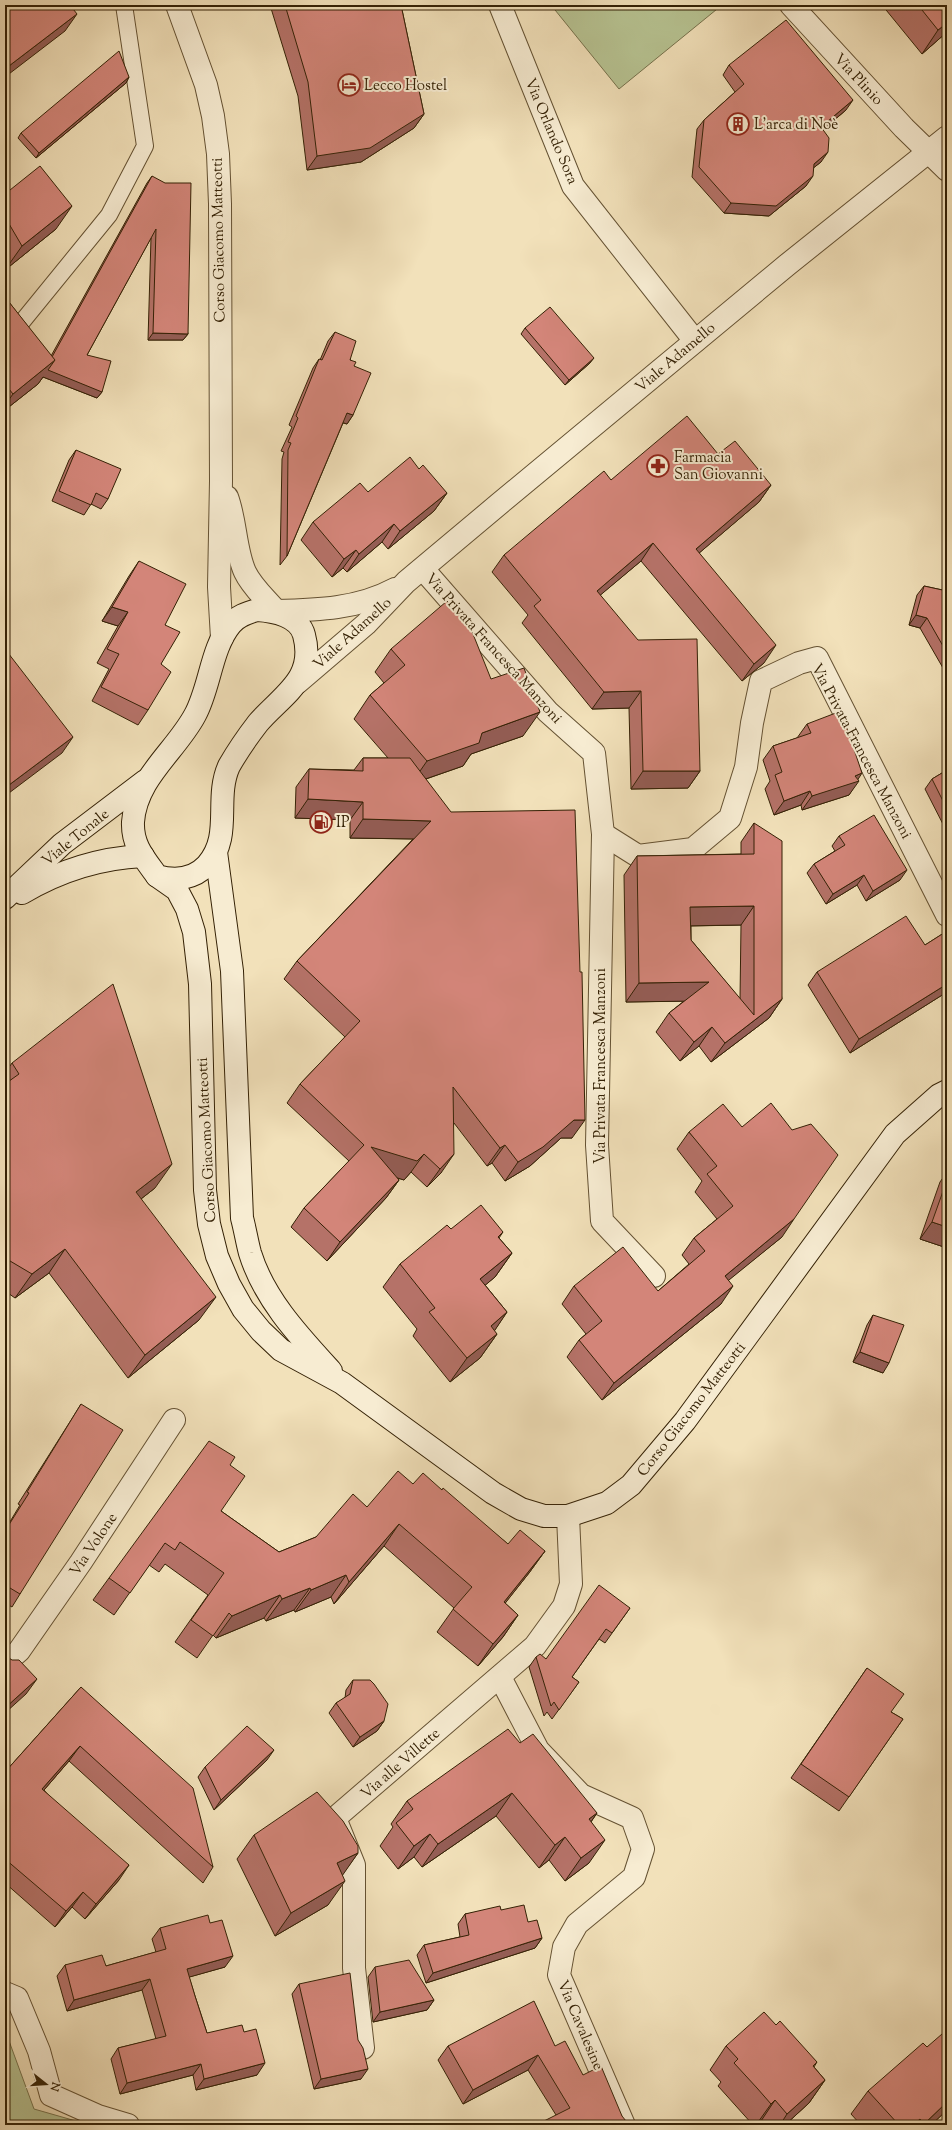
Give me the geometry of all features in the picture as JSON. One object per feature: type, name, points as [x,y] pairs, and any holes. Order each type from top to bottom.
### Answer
[{"type":"street","name":"Corso Giacomo Matteotti","points":[[177,5],[206,85],[213,116],[218,154],[220,204],[221,481],[219,587],[222,638]]},
{"type":"street","name":"Via Orlando Sora","points":[[500,5],[573,186],[695,340]]},
{"type":"street","name":"Via Plinio","points":[[791,5],[927,153],[947,170]]},
{"type":"street","name":"Viale Adamello","points":[[276,612],[343,607],[369,600],[387,593],[406,582],[695,340],[947,137]]},
{"type":"street","name":"Corso Giacomo Matteotti","points":[[221,481],[233,514],[240,556],[246,573],[276,612]]},
{"type":"street","name":"Via Privata Francesca Manzoni","points":[[423,569],[548,712],[594,753],[603,834],[597,1145],[602,1221],[654,1276]]},
{"type":"street","name":"Viale Adamello","points":[[297,683],[366,624],[406,582]]},
{"type":"street","points":[[257,610],[276,612],[292,620],[303,631],[308,647],[307,665],[297,683],[287,696],[259,722],[229,766],[222,794],[222,831],[216,852],[202,871],[194,875],[176,879],[157,876],[135,843],[133,822],[138,800],[148,779],[185,733],[196,714],[206,690],[222,638],[231,625],[241,615],[257,610]]},
{"type":"street","name":"Via Privata Francesca Manzoni","points":[[603,834],[638,856],[693,849],[730,818],[746,767],[752,723],[761,681],[799,662],[817,658],[947,915]]},
{"type":"street","name":"Viale Tonale","points":[[5,898],[62,844],[148,779]]},
{"type":"street","name":"Corso Giacomo Matteotti","points":[[216,852],[232,971],[242,1218],[251,1254],[268,1293],[293,1329],[342,1383]]},
{"type":"street","name":"Viale Tonale","points":[[5,903],[62,872],[92,863],[143,856]]},
{"type":"street","name":"Corso Giacomo Matteotti","points":[[157,876],[177,890],[187,909],[195,939],[200,984],[205,1190],[208,1224],[217,1256],[229,1284],[243,1309],[261,1331],[281,1350],[342,1383],[493,1493],[521,1509],[544,1516],[568,1516],[607,1503],[631,1485],[685,1421],[895,1134],[939,1095],[947,1091]]},
{"type":"street","name":"Via Volone","points":[[5,1663],[19,1651],[82,1562],[174,1420]]},
{"type":"street","name":"Via alle Villette","points":[[363,2048],[354,1968],[354,1865],[335,1818],[535,1646],[564,1606],[571,1584],[568,1516]]},
{"type":"street","name":"Via Cavalesine","points":[[500,1677],[538,1750],[581,1795],[632,1818],[642,1849],[634,1877],[577,1924],[564,1947],[559,1975],[624,2125]]},
{"type":"street","points":[[5,1993],[16,1998],[39,2051],[51,2095],[98,2116],[128,2125]]},
{"type":"lane","points":[[17,328],[109,215],[145,146],[124,5]]},
{"type":"green space","points":[[551,5],[722,5],[619,89]]},
{"type":"green space","points":[[5,2030],[34,2109],[90,2125],[5,2125]]},
{"type":"building","points":[[5,5],[70,5],[77,14],[5,69]]},
{"type":"building","name":"Lecco Hostel","points":[[285,5],[401,5],[424,114],[370,148],[317,156],[308,82]]},
{"type":"building","points":[[918,5],[947,5],[947,23],[938,30]]},
{"type":"building","name":"L'arca di Noè","points":[[786,20],[853,100],[821,127],[829,138],[828,152],[814,164],[813,176],[776,206],[731,203],[699,167],[704,120],[744,84],[729,65]]},
{"type":"building","points":[[119,51],[129,77],[39,153],[21,133]]},
{"type":"building","points":[[40,166],[72,206],[22,246],[5,217],[5,194]]},
{"type":"building","points":[[152,176],[165,183],[191,183],[188,334],[153,333],[156,229],[87,355],[111,361],[102,392],[48,370],[55,360],[52,357]]},
{"type":"building","points":[[5,297],[55,360],[13,394],[5,384]]},
{"type":"building","points":[[550,307],[594,358],[569,380],[525,328]]},
{"type":"building","points":[[335,332],[356,341],[350,360],[356,362],[354,366],[371,373],[353,415],[347,413],[287,556],[288,450],[291,443],[288,442],[298,418],[296,416],[319,359],[322,360]]},
{"type":"building","points":[[687,416],[718,454],[735,441],[771,485],[696,549],[776,645],[754,664],[653,543],[597,591],[638,640],[697,639],[700,771],[643,771],[641,691],[604,692],[534,606],[541,600],[504,555],[604,471],[611,480]]},
{"type":"building","points":[[76,450],[121,469],[108,499],[96,493],[91,505],[59,491]]},
{"type":"building","points":[[410,457],[419,469],[423,465],[447,493],[400,531],[394,524],[359,554],[356,550],[344,559],[313,522],[360,483],[368,492]]},
{"type":"building","points":[[139,561],[186,584],[165,625],[180,632],[161,664],[171,672],[148,710],[101,687],[119,654],[107,649],[128,612],[112,607]]},
{"type":"building","points":[[924,586],[947,591],[947,653],[927,618],[916,615]]},
{"type":"building","points":[[447,601],[471,629],[491,679],[524,668],[540,712],[482,733],[479,743],[427,761],[370,695],[405,665],[391,649]]},
{"type":"building","points":[[5,649],[73,737],[5,788]]},
{"type":"building","points":[[841,711],[862,773],[855,776],[859,781],[812,796],[810,791],[784,801],[775,775],[782,772],[773,746],[811,733],[807,724]]},
{"type":"building","points":[[363,758],[410,758],[451,812],[575,810],[580,972],[582,972],[585,1120],[574,1120],[543,1147],[518,1162],[505,1145],[500,1148],[453,1087],[454,1154],[440,1169],[424,1154],[417,1161],[371,1147],[399,1180],[340,1242],[304,1208],[364,1145],[300,1084],[360,1021],[297,961],[431,821],[363,819],[363,802],[308,799],[309,769],[363,771]]},
{"type":"building","points":[[947,770],[947,809],[932,779]]},
{"type":"building","points":[[874,815],[907,870],[873,891],[864,875],[833,894],[814,864],[845,845],[839,836]]},
{"type":"building","points":[[754,823],[782,841],[782,999],[725,1043],[712,1027],[694,1042],[669,1013],[709,982],[639,983],[637,856],[754,854]],"holes":[[[754,906],[754,1015],[691,940],[690,907]]]},
{"type":"building","points":[[906,916],[925,945],[947,931],[947,984],[859,1039],[817,972]]},
{"type":"building","points":[[113,984],[172,1164],[136,1192],[216,1297],[145,1355],[65,1249],[32,1274],[5,1258],[5,1084],[19,1074],[12,1063]]},
{"type":"building","points":[[771,1103],[792,1130],[811,1124],[838,1155],[794,1219],[725,1276],[733,1286],[614,1383],[579,1340],[602,1321],[574,1286],[623,1247],[658,1291],[705,1251],[694,1238],[733,1206],[707,1174],[717,1166],[689,1132],[723,1104],[742,1127]]},
{"type":"building","points":[[947,1180],[947,1227],[932,1222]]},
{"type":"building","points":[[481,1205],[503,1232],[498,1237],[512,1253],[480,1279],[507,1312],[491,1326],[497,1334],[467,1358],[429,1312],[435,1308],[400,1264],[447,1225],[451,1229]]},
{"type":"building","points":[[873,1315],[904,1325],[889,1363],[860,1352]]},
{"type":"building","points":[[81,1404],[123,1430],[20,1594],[5,1585],[5,1531]]},
{"type":"building","points":[[209,1441],[235,1457],[230,1465],[245,1476],[221,1511],[279,1552],[316,1537],[353,1494],[367,1507],[398,1471],[413,1484],[423,1473],[442,1490],[443,1488],[508,1544],[520,1530],[545,1551],[504,1602],[518,1615],[493,1644],[453,1609],[472,1587],[399,1524],[349,1582],[346,1575],[311,1590],[310,1588],[282,1599],[280,1595],[232,1616],[229,1613],[213,1636],[191,1620],[224,1573],[180,1542],[175,1550],[165,1543],[130,1593],[109,1578]]},
{"type":"building","points":[[599,1585],[630,1608],[612,1633],[606,1629],[572,1677],[579,1682],[559,1710],[554,1702],[551,1706],[536,1657],[540,1654],[546,1659]]},
{"type":"building","points":[[5,1653],[6,1656],[12,1660],[19,1660],[37,1679],[5,1708]]},
{"type":"building","points":[[867,1668],[904,1694],[891,1712],[903,1719],[849,1797],[801,1764]]},
{"type":"building","points":[[353,1680],[370,1680],[388,1704],[384,1721],[360,1737],[336,1703],[350,1694]]},
{"type":"building","points":[[81,1687],[193,1788],[213,1867],[80,1746],[42,1789],[129,1865],[96,1904],[83,1892],[66,1911],[5,1859],[5,1772]]},
{"type":"building","points":[[247,1726],[274,1750],[221,1800],[205,1767]]},
{"type":"building","points":[[508,1729],[520,1743],[533,1734],[597,1813],[589,1819],[605,1840],[581,1858],[565,1837],[555,1845],[512,1793],[438,1844],[430,1834],[414,1846],[396,1823],[413,1809],[407,1801]]},
{"type":"building","points":[[317,1792],[343,1821],[358,1846],[358,1853],[337,1863],[345,1881],[291,1913],[254,1835]]},
{"type":"building","points":[[524,1905],[528,1922],[537,1920],[542,1938],[433,1973],[424,1945],[469,1935],[465,1914],[500,1906],[501,1910]]},
{"type":"building","points":[[208,1915],[210,1923],[222,1920],[233,1956],[187,1969],[207,2033],[242,2025],[244,2032],[256,2029],[265,2063],[204,2079],[201,2064],[127,2083],[118,2048],[166,2036],[150,1979],[74,2000],[65,1965],[102,1955],[106,1966],[166,1949],[160,1928]]},
{"type":"building","points":[[409,1960],[434,2000],[380,2012],[375,1967]]},
{"type":"building","points":[[350,1973],[358,2040],[363,2048],[368,2069],[321,2079],[299,1984]]},
{"type":"building","points":[[534,2001],[555,2046],[565,2041],[583,2075],[601,2066],[622,2116],[626,2121],[632,2123],[633,2125],[536,2125],[570,2108],[538,2055],[473,2090],[448,2046]]},
{"type":"building","points":[[764,2012],[776,2025],[780,2021],[817,2062],[813,2066],[825,2080],[787,2114],[775,2100],[771,2104],[734,2063],[738,2059],[726,2046]]},
{"type":"building","points":[[942,2034],[947,2040],[947,2102],[924,2124],[920,2119],[913,2125],[899,2125],[868,2091],[923,2043],[927,2047]]},
{"type":"place","name":"Lecco Hostel","points":[[349,85]]},
{"type":"place","name":"L'arca di Noè","points":[[738,124]]},
{"type":"place","name":"Farmacia San Giovanni","points":[[658,466]]},
{"type":"place","name":"IP","points":[[321,822]]}]
